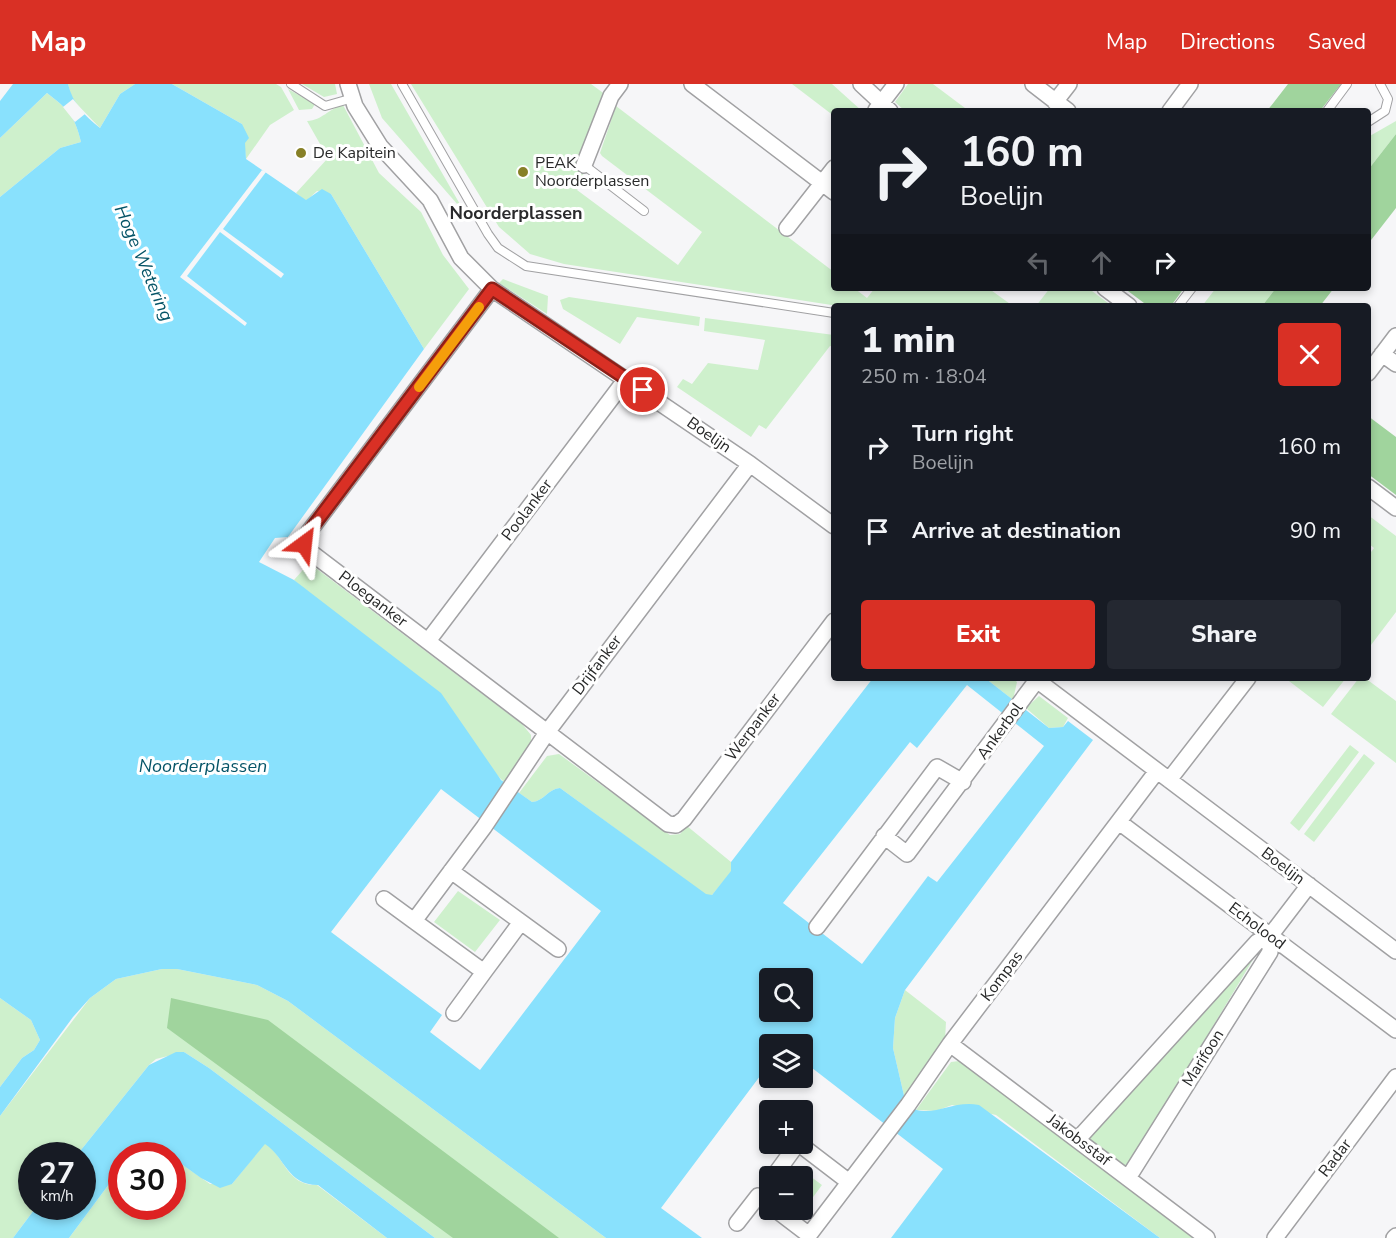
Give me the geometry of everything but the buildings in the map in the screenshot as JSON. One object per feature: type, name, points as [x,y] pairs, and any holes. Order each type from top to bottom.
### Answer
[{"type":"street","points":[[584,165],[611,96],[620,84]]},
{"type":"street","points":[[692,84],[828,188],[787,228]]},
{"type":"street","points":[[861,84],[882,108],[896,84]]},
{"type":"street","points":[[1033,84],[1062,106],[1069,84]]},
{"type":"street","points":[[1172,108],[1190,84]]},
{"type":"street","name":"Boelijn","points":[[351,91],[380,146],[430,200],[461,258],[492,289],[750,464],[831,524]]},
{"type":"street","name":"Ploeganker","points":[[492,289],[305,537],[304,544],[309,551],[668,824]]},
{"type":"street","points":[[1110,291],[1125,303]]},
{"type":"street","points":[[1371,369],[1396,336]]},
{"type":"street","points":[[1382,354],[1396,364]]},
{"type":"street","name":"Poolanker","points":[[428,641],[626,379]]},
{"type":"street","name":"Drijfanker","points":[[414,921],[484,827],[548,731],[750,464]]},
{"type":"street","points":[[1371,489],[1396,508]]},
{"type":"street","name":"Werpanker","points":[[668,824],[676,825],[684,819],[831,625]]},
{"type":"street","name":"Ankerbol","points":[[884,836],[908,854],[1007,722],[1035,681]]},
{"type":"street","name":"Boelijn","points":[[1039,681],[1309,885],[1394,946]]},
{"type":"street","points":[[1163,776],[1245,681]]},
{"type":"street","points":[[817,927],[937,767],[963,782]]},
{"type":"street","name":"Kompas","points":[[790,1220],[811,1236],[950,1044],[1119,822],[1163,776]]},
{"type":"street","name":"Echolood","points":[[1119,822],[1396,1030]]},
{"type":"street","points":[[451,871],[558,949]]},
{"type":"street","name":"Marifoon","points":[[1078,1139],[1257,942],[1270,936],[1309,885]]},
{"type":"street","points":[[384,899],[484,972]]},
{"type":"street","points":[[454,1013],[521,922]]},
{"type":"street","name":"Marifoon","points":[[1128,1178],[1270,952],[1270,936]]},
{"type":"street","name":"Jakobsstaf","points":[[950,1044],[1207,1238]]},
{"type":"street","name":"Radar","points":[[1275,1238],[1396,1077]]},
{"type":"street","points":[[812,1154],[849,1182]]},
{"type":"street","points":[[737,1223],[759,1205]]},
{"type":"lane","points":[[291,84],[325,106],[351,91]]},
{"type":"lane","points":[[402,84],[488,234],[498,248],[526,266],[831,313]]},
{"type":"lane","points":[[1329,108],[1347,84]]},
{"type":"lane","points":[[1371,120],[1385,111],[1388,99],[1380,84]]},
{"type":"lane","points":[[584,165],[644,211]]},
{"type":"lane","points":[[1180,303],[1190,291]]},
{"type":"green space","points":[[68,84],[135,84],[120,94],[100,128],[72,99]]},
{"type":"green space","points":[[172,84],[276,84],[281,87],[294,110],[270,125],[246,159],[242,124]]},
{"type":"green space","points":[[302,84],[335,84],[337,94],[324,97]]},
{"type":"green space","points":[[369,84],[391,84],[465,213],[382,118]]},
{"type":"green space","points":[[411,84],[591,84],[606,95],[575,168],[586,177],[577,190],[678,265],[702,232],[602,156],[600,153],[616,106],[831,270],[831,291],[858,291],[867,298],[873,291],[992,291],[1009,303],[831,303],[831,305],[564,264],[530,254],[499,227]]},
{"type":"green space","points":[[792,84],[832,84],[859,108],[831,108],[831,114]]},
{"type":"green space","points":[[908,84],[933,84],[965,108],[902,108],[895,102]]},
{"type":"green space","points":[[1288,84],[1341,84],[1322,108],[1269,108]]},
{"type":"green space","points":[[288,89],[315,104],[312,109],[299,110]]},
{"type":"green space","points":[[47,93],[70,114],[81,142],[60,148],[0,197],[0,138]]},
{"type":"green space","points":[[343,105],[379,173],[421,212],[443,255],[469,289],[424,349],[331,194],[317,191],[306,201],[296,193],[328,158],[307,121],[317,119]]},
{"type":"green space","points":[[1396,121],[1396,134],[1371,166],[1371,135]]},
{"type":"green space","points":[[1396,134],[1396,208],[1371,240],[1371,166]]},
{"type":"green space","points":[[503,279],[548,296],[547,314],[499,283]]},
{"type":"green space","points":[[1048,291],[1092,291],[1108,303],[1038,303]]},
{"type":"green space","points":[[1128,291],[1182,291],[1173,303],[1144,303]]},
{"type":"green space","points":[[1214,291],[1274,291],[1264,303],[1204,303]]},
{"type":"green space","points":[[1274,291],[1332,291],[1322,303],[1264,303]]},
{"type":"green space","points":[[569,297],[700,317],[699,326],[637,317],[620,344],[563,309],[560,300]]},
{"type":"green space","points":[[705,318],[831,335],[831,346],[766,429],[759,425],[751,437],[677,387],[683,379],[692,384],[708,363],[758,370],[765,340],[704,331]]},
{"type":"green space","points":[[1371,418],[1396,437],[1396,495],[1371,476]]},
{"type":"green space","points":[[1371,517],[1396,536],[1396,612],[1371,645],[1371,552],[1374,548],[1371,546]]},
{"type":"green space","points":[[309,563],[522,724],[531,735],[531,745],[504,782],[294,580]]},
{"type":"green space","points":[[989,681],[1016,681],[1013,700]]},
{"type":"green space","points":[[1289,681],[1344,681],[1323,707]]},
{"type":"green space","points":[[1357,681],[1369,681],[1396,701],[1396,763],[1331,714]]},
{"type":"green space","points":[[1039,696],[1068,718],[1063,727],[1049,728],[1026,708]]},
{"type":"green space","points":[[1350,745],[1359,752],[1299,831],[1290,823]]},
{"type":"green space","points":[[559,754],[670,835],[680,834],[687,826],[731,862],[732,871],[712,895],[706,895],[560,788],[532,802],[519,793],[547,756]]},
{"type":"green space","points":[[1364,754],[1375,763],[1314,842],[1304,834]]},
{"type":"green space","points":[[458,891],[500,920],[475,952],[434,922]]},
{"type":"green space","points":[[1257,953],[1129,1166],[1123,1165],[1092,1144],[1088,1137]]},
{"type":"green space","points":[[162,969],[177,969],[257,985],[288,1001],[606,1238],[435,1238],[209,1068],[184,1052],[156,1059],[149,1065],[87,1142],[18,1142],[18,1220],[26,1220],[13,1238],[0,1238],[0,1116],[90,998],[116,979]]},
{"type":"green space","points":[[905,990],[946,1022],[945,1040],[905,1100],[893,1048],[895,1018]]},
{"type":"green space","points":[[0,998],[31,1020],[40,1040],[34,1050],[22,1058],[0,1087]]},
{"type":"green space","points":[[171,998],[268,1020],[559,1238],[453,1238],[167,1028]]},
{"type":"green space","points":[[959,1061],[1194,1238],[1160,1238],[996,1115],[952,1105],[936,1111],[916,1110],[951,1062]]},
{"type":"green space","points":[[265,1143],[299,1181],[317,1185],[387,1238],[69,1238],[82,1220],[96,1220],[96,1202],[108,1186],[108,1220],[186,1220],[186,1167],[210,1184],[232,1184]]},
{"type":"green space","points":[[813,1178],[822,1185],[813,1197]]},
{"type":"water","name":"Noorderplassen","points":[[13,84],[68,84],[80,109],[100,128],[120,94],[135,84],[172,84],[242,124],[249,138],[245,143],[246,159],[306,200],[322,189],[331,194],[424,349],[288,537],[275,538],[259,562],[294,580],[441,693],[501,780],[532,802],[560,788],[706,894],[712,895],[731,871],[731,862],[871,681],[989,681],[1049,728],[1063,727],[1068,721],[1093,740],[905,990],[895,1018],[893,1048],[905,1100],[903,1103],[922,1111],[958,1105],[979,1105],[1160,1238],[891,1238],[943,1169],[813,1069],[813,1034],[759,1034],[759,1077],[661,1208],[702,1238],[606,1238],[288,1001],[257,985],[177,969],[162,969],[116,979],[90,998],[73,1017],[0,1116],[0,1087],[22,1058],[34,1050],[40,1040],[31,1020],[0,998],[0,197],[60,148],[81,142],[70,114],[47,93],[0,138],[0,101]],"holes":[[[967,685],[1044,746],[937,882],[928,876],[862,964],[783,903],[910,742],[917,748]],[[441,789],[601,911],[480,1070],[430,1032],[442,1015],[331,932]]]},
{"type":"water","points":[[176,1052],[184,1052],[209,1068],[435,1238],[387,1238],[318,1185],[308,1184],[293,1176],[265,1144],[232,1184],[220,1188],[186,1167],[186,1142],[108,1142],[108,1186],[96,1202],[96,1142],[87,1142],[149,1065]]},
{"type":"water","points":[[26,1220],[82,1220],[69,1238],[13,1238]]},
{"type":"pier","points":[[73,99],[85,114],[75,122],[63,107]]},
{"type":"pier","points":[[262,170],[266,172],[223,229],[284,274],[281,278],[220,232],[187,276],[247,323],[245,326],[180,277]]},
{"type":"slow traffic","points":[[419,387],[479,307]]},
{"type":"place","name":"De Kapitein","points":[[301,153]]},
{"type":"place","name":"PEAK Noorderplassen","points":[[523,172]]},
{"type":"district","name":"Noorderplassen","points":[[516,213]]},
{"type":"route","points":[[304,544],[305,537],[492,289],[643,390]]},
{"type":"water label","name":"Hoge Wetering","points":[[144,263]]}]
